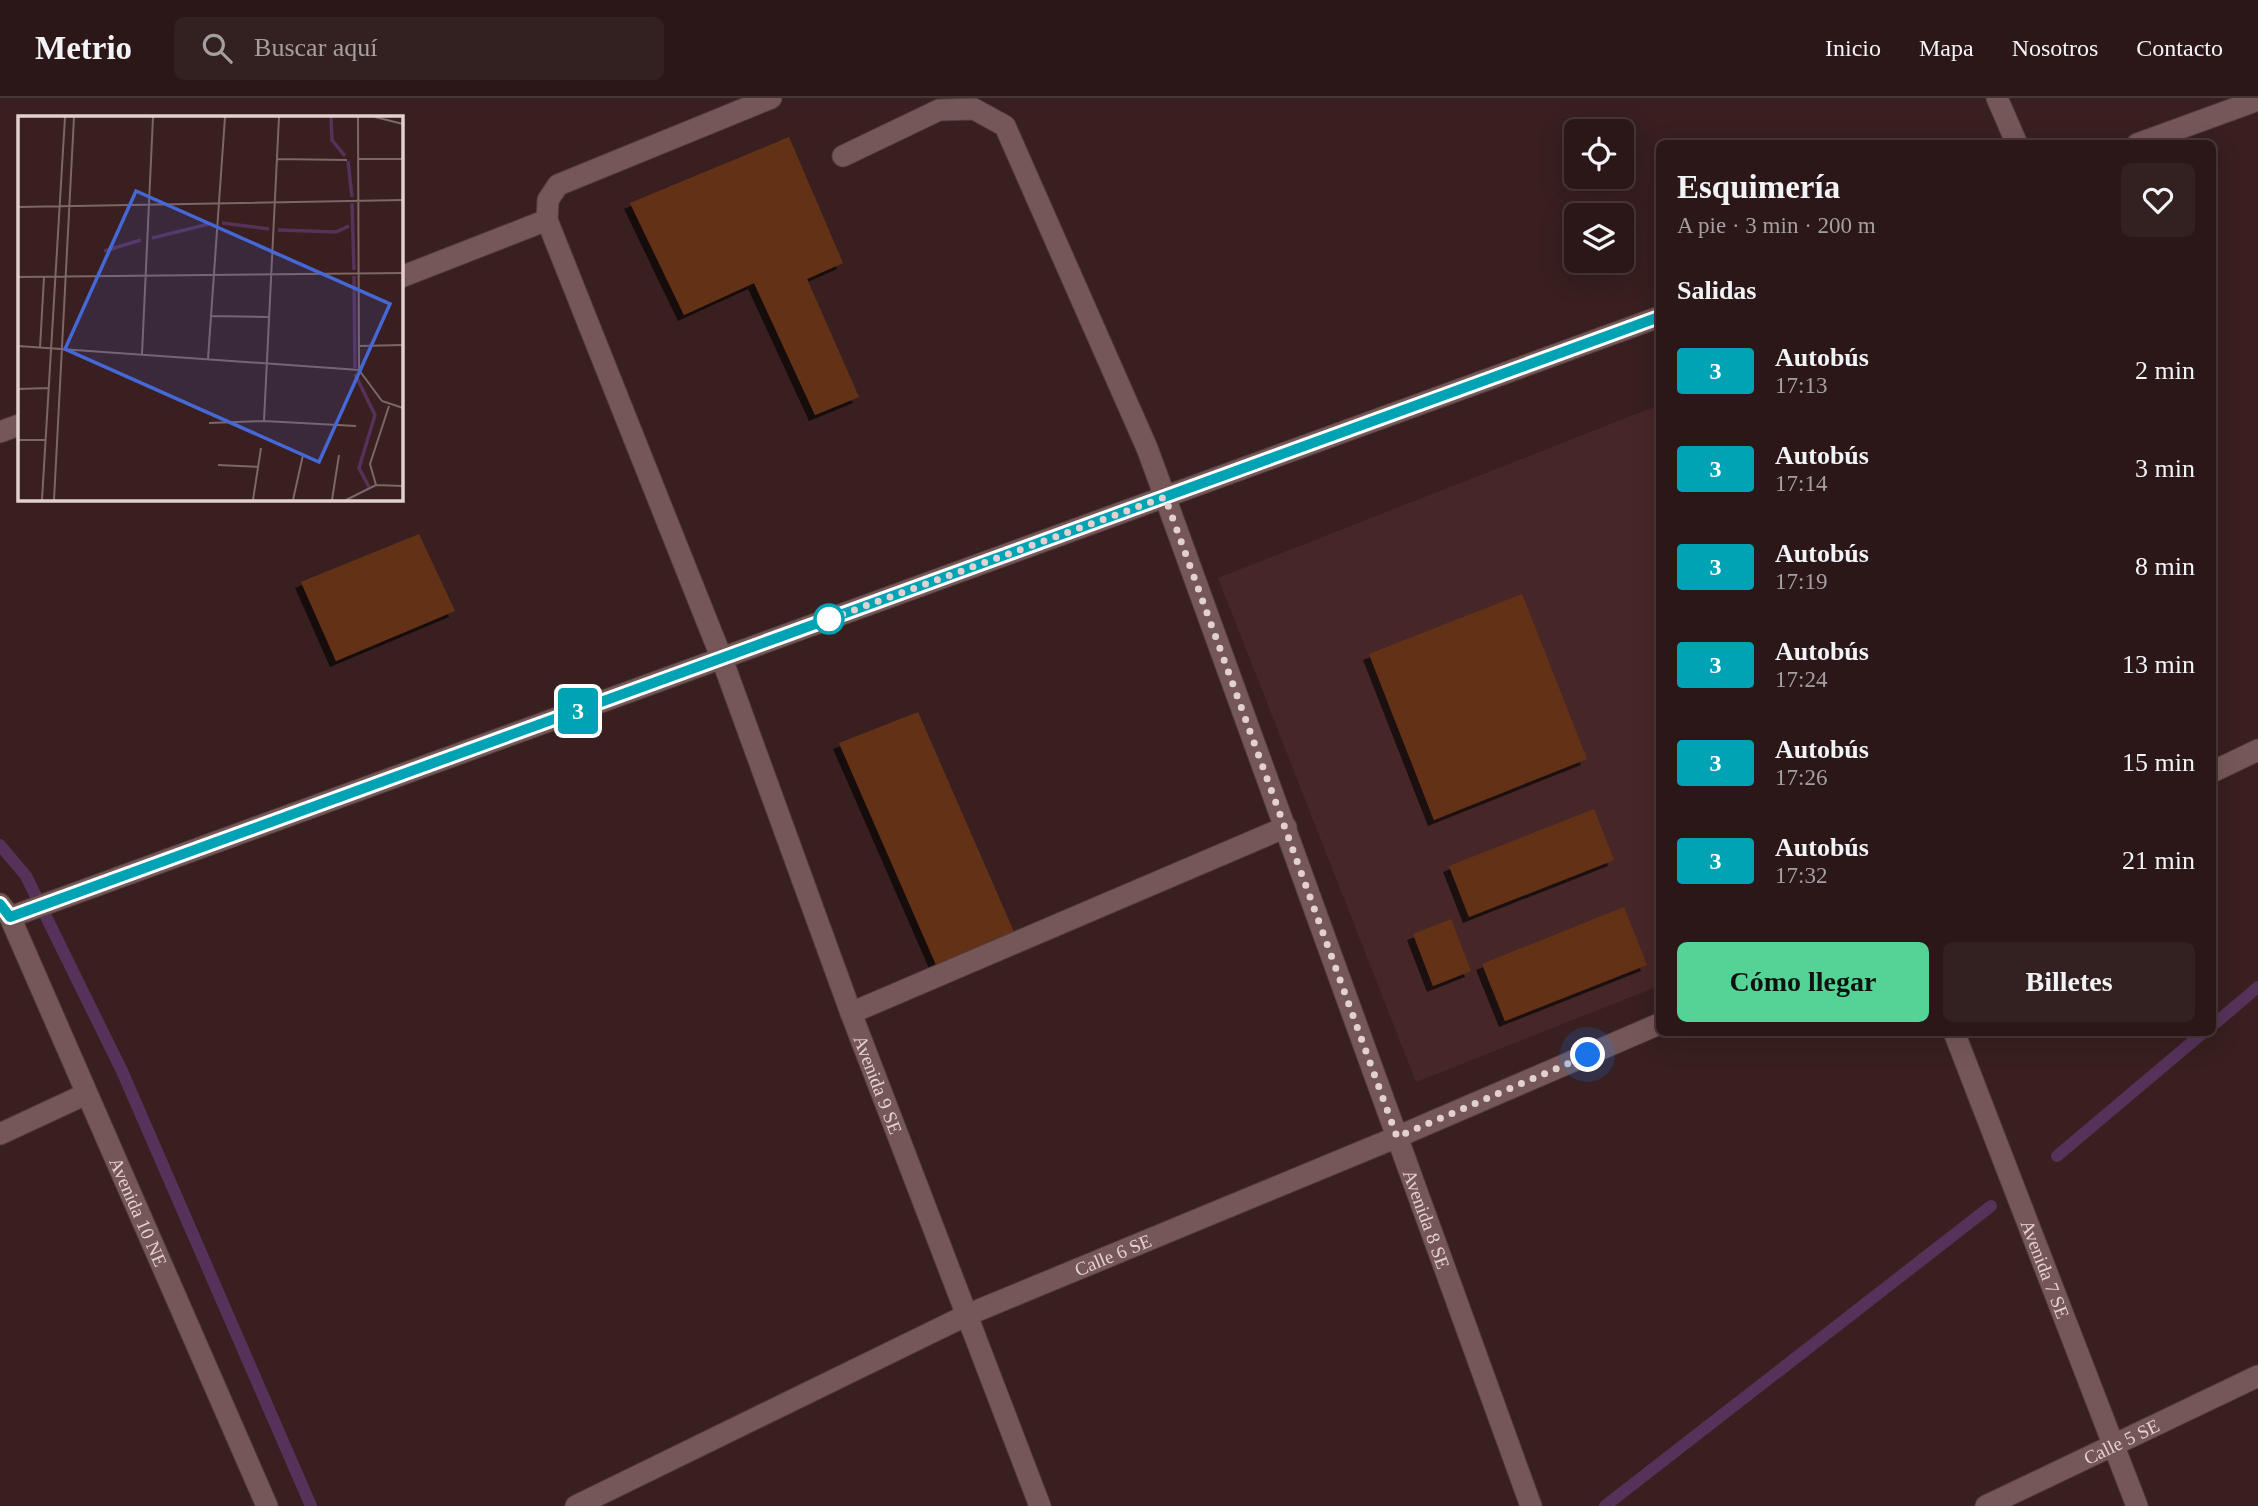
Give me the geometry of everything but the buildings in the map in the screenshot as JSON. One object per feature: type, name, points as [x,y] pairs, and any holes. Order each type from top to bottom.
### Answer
[{"type":"street","points":[[402,277],[547,220],[548,200],[558,185],[771,98]]},
{"type":"street","points":[[1997,98],[2015,140]]},
{"type":"street","points":[[2148,140],[2258,100]]},
{"type":"street","name":"Avenida 8 SE","points":[[843,156],[939,110],[974,109],[1004,126],[1147,448],[1531,1506]]},
{"type":"street","name":"Avenida 9 SE","points":[[547,220],[722,659],[851,1013],[1041,1506]]},
{"type":"street","points":[[5,911],[33,908],[81,891],[1656,318]]},
{"type":"street","points":[[0,432],[18,425]]},
{"type":"street","points":[[2216,770],[2258,750]]},
{"type":"street","points":[[851,1013],[1286,827]]},
{"type":"street","name":"Avenida 10 NE","points":[[5,911],[267,1506]]},
{"type":"street","name":"Calle 6 SE","points":[[576,1506],[967,1315],[1397,1137],[1656,1025]]},
{"type":"street","name":"Avenida 7 SE","points":[[1956,1036],[2137,1506]]},
{"type":"street","points":[[0,1134],[86,1094]]},
{"type":"street","name":"Calle 5 SE","points":[[1986,1506],[2258,1376]]},
{"type":"shaded area","points":[[1656,406],[1656,987],[1416,1082],[1218,578]]},
{"type":"waterway","points":[[0,845],[26,876],[122,1071],[311,1506]]},
{"type":"waterway","points":[[2216,1023],[2258,987]]},
{"type":"waterway","points":[[2057,1156],[2199,1036]]},
{"type":"waterway","points":[[1605,1506],[1991,1206]]},
{"type":"bus line","name":"3","points":[[0,904],[10,917],[1656,318]]},
{"type":"route","points":[[829,619],[824,621],[1165,497],[1397,1137],[1588,1055]]}]
